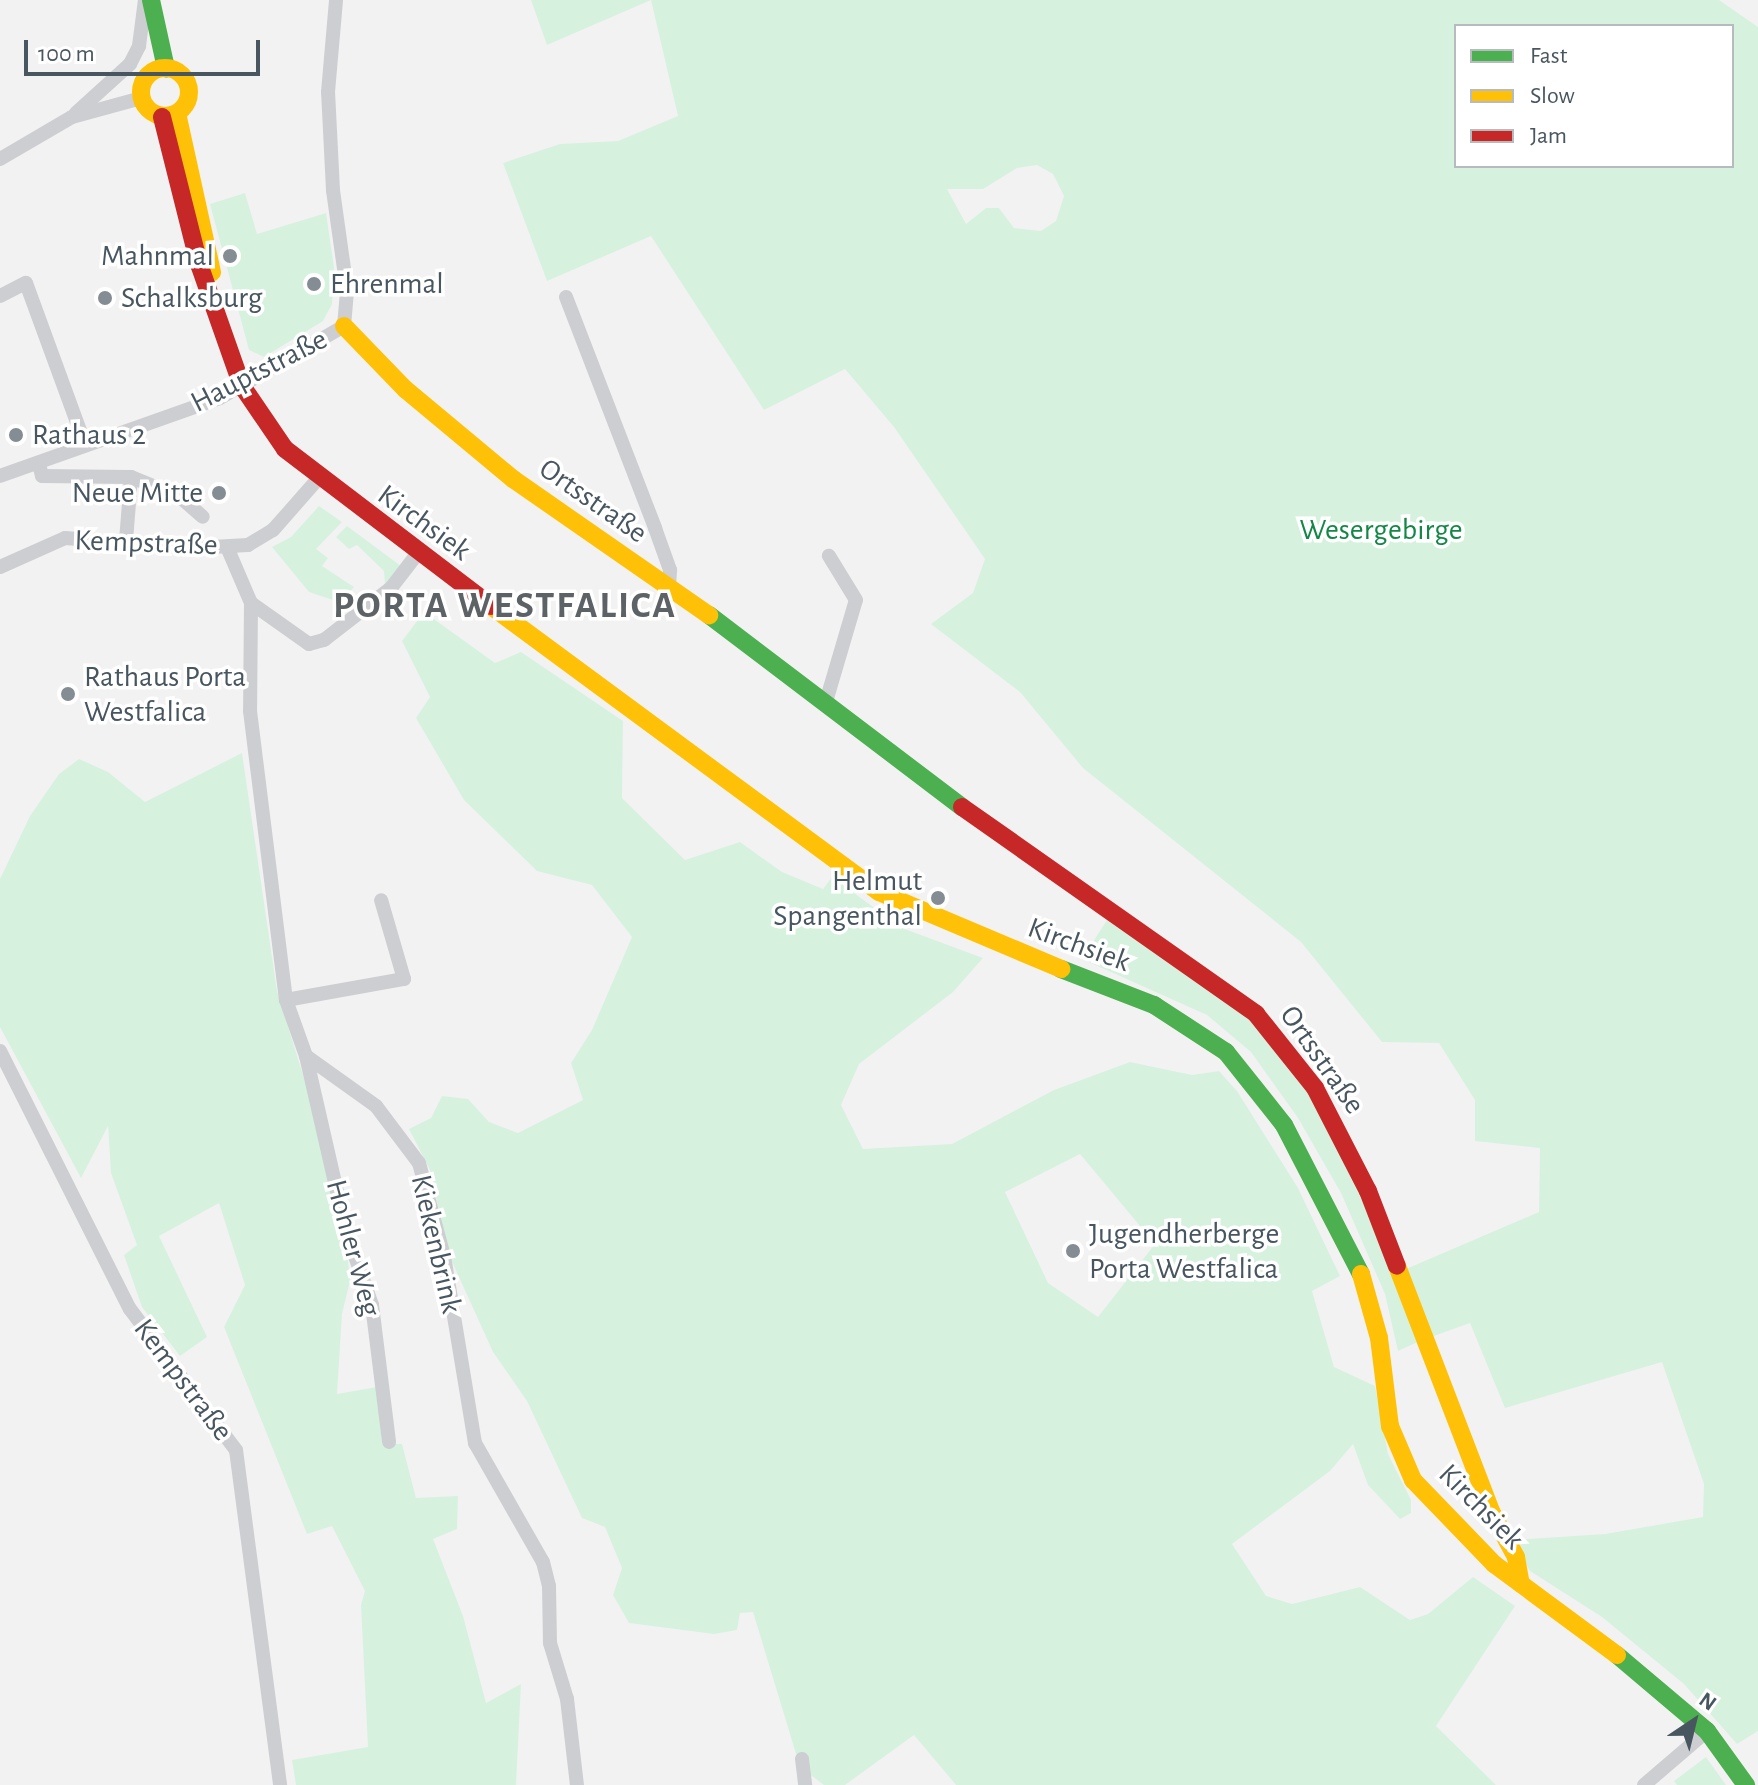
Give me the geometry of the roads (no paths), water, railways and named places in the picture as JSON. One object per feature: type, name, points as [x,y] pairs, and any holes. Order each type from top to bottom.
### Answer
[{"type":"main road","points":[[148,0],[166,68]]},
{"type":"main road","points":[[166,68],[181,74],[189,88],[187,102],[170,115],[149,111],[141,98],[146,77],[166,68]]},
{"type":"main road","name":"Kirchsiek","points":[[170,115],[214,308],[242,386],[285,449],[318,479],[879,892],[949,926],[1154,1005],[1226,1052],[1284,1125],[1360,1269],[1379,1338],[1390,1426],[1413,1480],[1459,1532],[1521,1584],[1663,1690],[1707,1731],[1746,1785]]},
{"type":"main road","name":"Ortsstraße","points":[[344,326],[452,431],[669,587],[1009,843],[1228,991],[1286,1046],[1315,1088],[1368,1191],[1492,1513],[1519,1564],[1521,1584]]},
{"type":"street","points":[[0,159],[72,117],[130,64],[139,46],[148,0]]},
{"type":"street","name":"Hauptstraße","points":[[0,476],[242,386],[344,326],[347,290],[328,92],[336,0]]},
{"type":"street","points":[[72,117],[141,98]]},
{"type":"street","points":[[0,296],[26,283],[85,444]]},
{"type":"street","points":[[566,297],[670,570],[669,587]]},
{"type":"street","points":[[39,464],[42,476],[131,477],[180,497],[203,517]]},
{"type":"street","points":[[126,541],[131,477]]},
{"type":"street","name":"Kempstraße","points":[[0,567],[65,538],[227,547],[248,545],[273,530],[318,479]]},
{"type":"street","points":[[227,547],[251,603],[250,711],[286,1000],[306,1056]]},
{"type":"street","points":[[251,603],[309,644],[324,640],[391,588],[418,553]]},
{"type":"street","points":[[825,705],[856,600],[829,556]]},
{"type":"street","points":[[286,1000],[404,979],[381,900]]},
{"type":"street","name":"Kempstraße","points":[[0,1051],[130,1309],[236,1450],[280,1785]]},
{"type":"street","name":"Hohler Weg","points":[[306,1056],[346,1230],[372,1305],[389,1442]]},
{"type":"street","name":"Kiekenbrink","points":[[306,1056],[376,1106],[419,1163],[444,1256],[475,1443],[532,1542],[549,1586],[550,1643],[567,1699],[577,1785]]},
{"type":"street","points":[[1644,1785],[1707,1731]]},
{"type":"street","points":[[802,1759],[805,1785]]},
{"type":"place","name":"Mahnmal","points":[[230,256]]},
{"type":"place","name":"Ehrenmal","points":[[314,284]]},
{"type":"place","name":"Schalksburg","points":[[105,298]]},
{"type":"place","name":"Rathaus 2","points":[[16,435]]},
{"type":"place","name":"Neue Mitte","points":[[219,493]]},
{"type":"place","name":"Rathaus Porta Westfalica","points":[[68,694]]},
{"type":"place","name":"Helmut Spangenthal","points":[[938,898]]},
{"type":"place","name":"Jugendherberge Porta Westfalica","points":[[1073,1251]]},
{"type":"district","name":"PORTA WESTFALICA","points":[[505,607]]},
{"type":"park label","name":"Wesergebirge","points":[[1381,530]]}]
